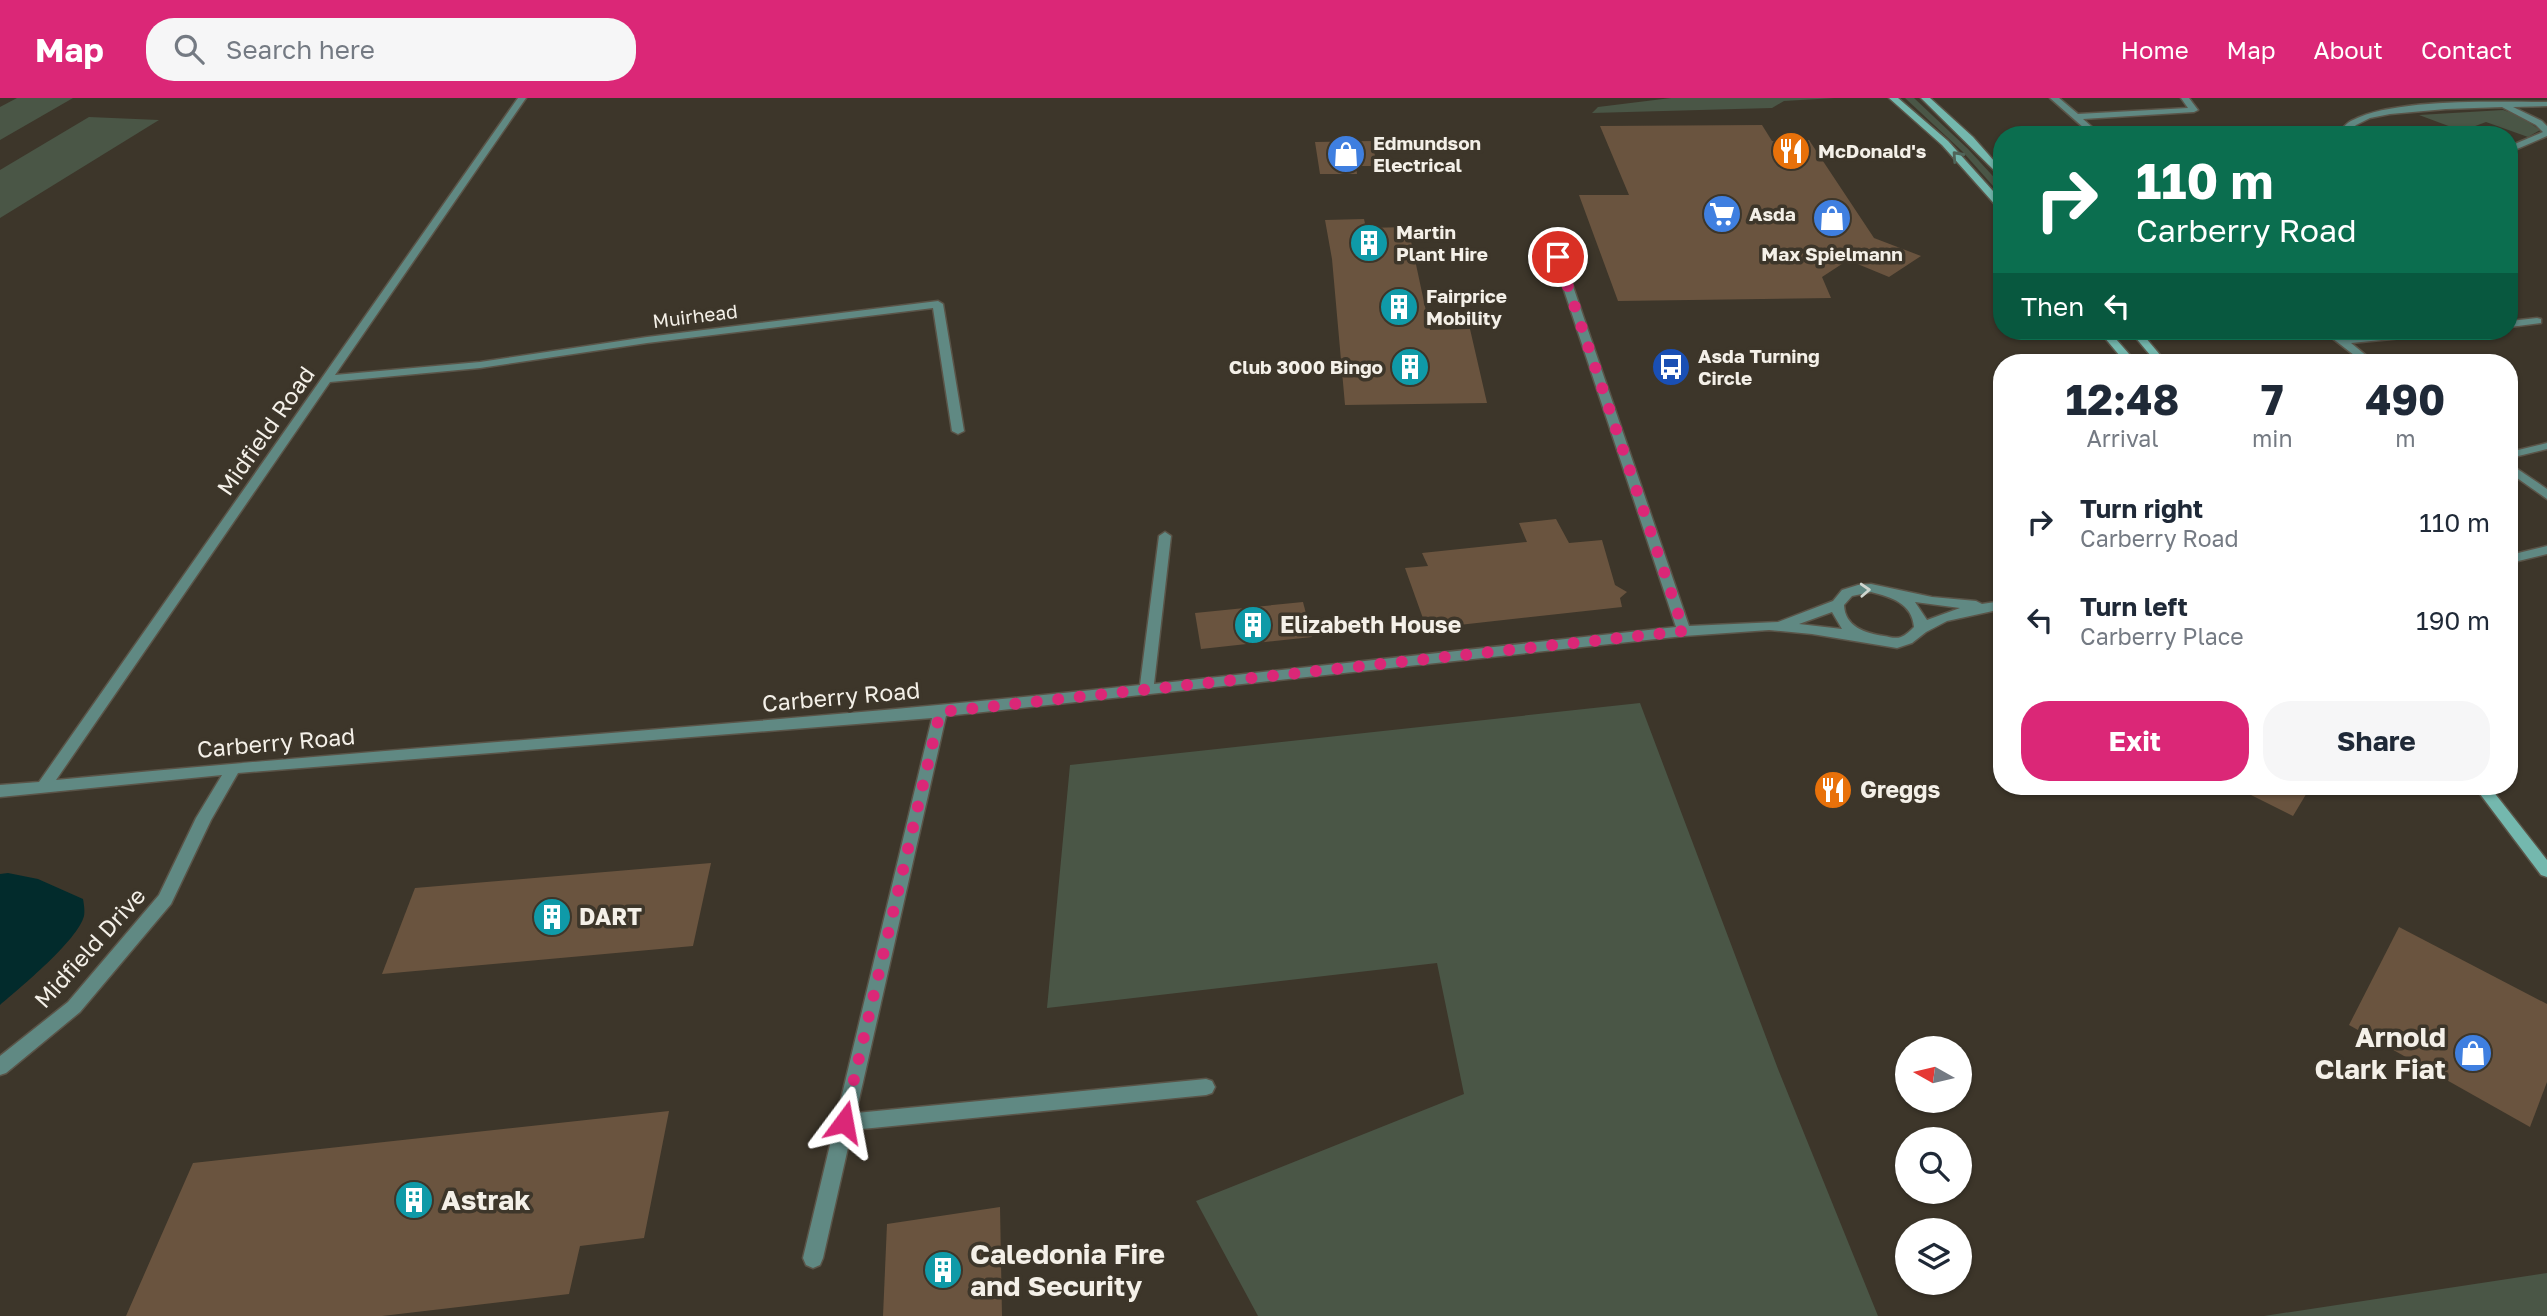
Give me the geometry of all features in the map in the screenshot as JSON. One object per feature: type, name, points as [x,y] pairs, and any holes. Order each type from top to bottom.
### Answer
[{"type":"main road","points":[[1894,98],[1945,142],[1993,197]]},
{"type":"main road","points":[[1924,98],[1970,139],[1993,164]]},
{"type":"main road","points":[[2113,340],[2124,354]]},
{"type":"main road","points":[[2143,340],[2154,354]]},
{"type":"main road","points":[[2488,795],[2547,871]]},
{"type":"street","name":"Midfield Road","points":[[43,787],[522,98]]},
{"type":"street","points":[[2054,98],[2086,126]]},
{"type":"street","points":[[2076,117],[2194,110],[2185,98]]},
{"type":"street","points":[[2350,126],[2354,122],[2392,112],[2547,104]]},
{"type":"street","points":[[2503,105],[2539,123],[2547,132],[2518,145]]},
{"type":"street","points":[[1558,257],[1684,631]]},
{"type":"street","name":"Muirhead","points":[[328,379],[480,365],[647,340],[938,304],[958,431]]},
{"type":"street","points":[[2518,323],[2538,321]]},
{"type":"street","points":[[2342,341],[2352,340]]},
{"type":"street","points":[[2342,341],[2359,354]]},
{"type":"street","points":[[2518,453],[2547,446]]},
{"type":"street","points":[[2518,474],[2547,495]]},
{"type":"street","points":[[1146,689],[1165,536]]},
{"type":"street","points":[[2518,557],[2547,550]]},
{"type":"street","name":"Carberry Road","points":[[1769,626],[1808,617],[1838,604],[1847,593],[1858,589],[1871,588],[1960,605],[1993,605]]},
{"type":"street","points":[[1897,595],[1917,610],[1921,628]]},
{"type":"street","points":[[1838,604],[1838,616],[1844,625],[1868,639]]},
{"type":"street","name":"Carberry Road","points":[[0,791],[234,768],[940,712],[1684,631],[1769,626],[1812,629],[1883,643],[1905,642],[1917,635],[1921,628],[1965,612],[1993,606]]},
{"type":"street","points":[[813,1258],[940,712]]},
{"type":"street","name":"Midfield Drive","points":[[0,1067],[74,1007],[165,899],[204,818],[234,768]]},
{"type":"street","points":[[844,1122],[1206,1087]]},
{"type":"green space","points":[[17,98],[73,98],[0,140],[0,107]]},
{"type":"green space","points":[[1671,98],[1835,98],[1784,101],[1772,108],[1592,113],[1598,107]]},
{"type":"green space","points":[[1905,98],[1914,98],[1968,149],[1993,176],[1993,186],[1962,151]]},
{"type":"green space","points":[[2503,110],[2518,115],[2540,130],[2528,137],[2518,133],[2518,126],[2497,126],[2486,122],[2475,126],[2449,126],[2419,115]]},
{"type":"green space","points":[[89,117],[159,120],[0,218],[0,170]]},
{"type":"green space","points":[[1640,703],[1778,1069],[1878,1316],[1258,1316],[1196,1201],[1464,1094],[1437,963],[1047,1008],[1070,765]]},
{"type":"green space","points":[[2547,1273],[2547,1316],[2264,1316]]},
{"type":"water","points":[[0,874],[38,879],[83,899],[84,916],[60,950],[0,1005]]},
{"type":"building","name":"Asda","points":[[1762,125],[1772,141],[1809,140],[1874,238],[1921,256],[1889,277],[1848,260],[1822,277],[1831,298],[1618,301],[1579,195],[1629,195],[1600,126]]},
{"type":"building","name":"Edmundson Electrical","points":[[1372,141],[1377,166],[1356,166],[1357,174],[1320,174],[1315,142]]},
{"type":"building","points":[[1364,219],[1366,228],[1408,227],[1430,330],[1470,329],[1487,403],[1345,405],[1332,259],[1325,220]]},
{"type":"building","points":[[1556,519],[1569,543],[1602,540],[1615,585],[1627,592],[1620,598],[1622,607],[1450,626],[1449,621],[1425,624],[1405,568],[1428,566],[1422,553],[1527,542],[1519,523]]},
{"type":"building","name":"Elizabeth House","points":[[1303,602],[1312,637],[1201,649],[1195,613]]},
{"type":"building","points":[[2251,795],[2306,795],[2293,816]]},
{"type":"building","name":"DART","points":[[711,863],[693,946],[382,974],[415,888]]},
{"type":"building","name":"Arnold Clark Fiat","points":[[2399,927],[2547,1004],[2547,1082],[2530,1127],[2349,1025]]},
{"type":"building","name":"Astrak","points":[[669,1111],[644,1238],[580,1246],[569,1294],[382,1316],[126,1316],[193,1163]]},
{"type":"building","name":"Caledonia Fire and Security","points":[[1000,1207],[1002,1316],[883,1316],[887,1224]]},
{"type":"place","name":"McDonald's","points":[[1791,151]]},
{"type":"place","name":"Edmundson Electrical","points":[[1346,154]]},
{"type":"place","name":"Asda","points":[[1722,214]]},
{"type":"place","name":"Max Spielmann","points":[[1832,218]]},
{"type":"place","name":"Martin Plant Hire","points":[[1369,243]]},
{"type":"place","name":"Fairprice Mobility","points":[[1399,307]]},
{"type":"place","name":"Club 3000 Bingo","points":[[1410,367]]},
{"type":"place","name":"Asda Turning Circle","points":[[1671,367]]},
{"type":"place","name":"Elizabeth House","points":[[1253,625]]},
{"type":"place","name":"Greggs","points":[[1833,790]]},
{"type":"place","name":"DART","points":[[552,917]]},
{"type":"place","name":"Arnold Clark Fiat","points":[[2473,1053]]},
{"type":"place","name":"Astrak","points":[[414,1200]]},
{"type":"place","name":"Caledonia Fire and Security","points":[[943,1270]]},
{"type":"route","points":[[844,1122],[940,712],[1684,631],[1558,257]]}]
